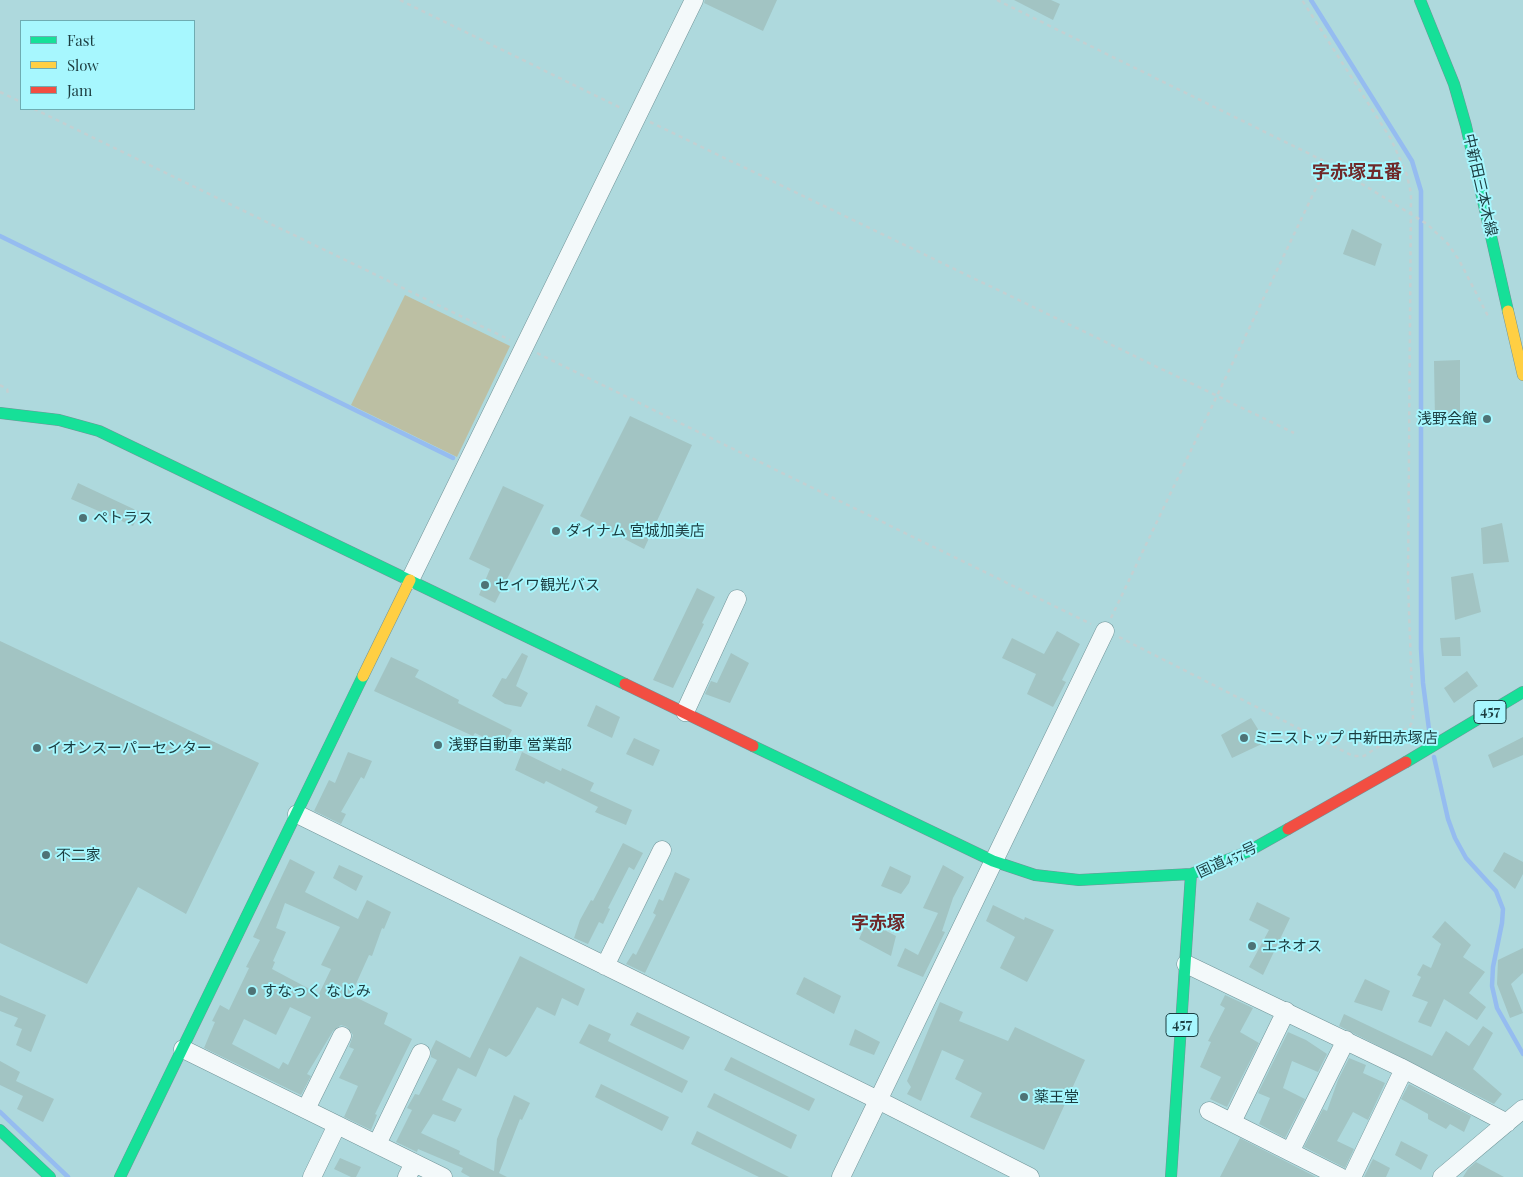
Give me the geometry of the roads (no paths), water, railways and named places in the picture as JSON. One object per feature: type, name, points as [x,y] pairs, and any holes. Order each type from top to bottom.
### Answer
[{"type":"main road","name":"中新田三本木線","points":[[1420,0],[1454,84],[1466,126],[1523,375]]},
{"type":"main road","points":[[0,413],[60,420],[99,431],[993,861],[1035,875],[1079,880],[1191,874]]},
{"type":"main road","points":[[120,1177],[410,580]]},
{"type":"main road","name":"国道457号","points":[[1172,1177],[1191,874],[1246,852],[1413,758],[1523,692]]},
{"type":"main road","points":[[0,1130],[50,1177]]},
{"type":"street","points":[[410,580],[694,0]]},
{"type":"street","points":[[685,712],[737,599]]},
{"type":"street","points":[[841,1177],[1105,630]]},
{"type":"street","points":[[297,814],[878,1100],[1030,1177]]},
{"type":"street","points":[[605,966],[662,850]]},
{"type":"street","points":[[1186,964],[1404,1069],[1516,1115],[1442,1177]]},
{"type":"street","points":[[1232,1122],[1286,1011]]},
{"type":"street","points":[[306,1109],[342,1036]]},
{"type":"street","points":[[1290,1152],[1346,1040]]},
{"type":"street","points":[[183,1048],[377,1144],[411,1170],[443,1177]]},
{"type":"street","points":[[377,1144],[420,1053]]},
{"type":"street","points":[[1352,1177],[1404,1069]]},
{"type":"street","points":[[1209,1111],[1340,1177]]},
{"type":"street","points":[[312,1177],[337,1125]]},
{"type":"waterway","points":[[1311,0],[1412,161],[1421,191],[1421,649],[1430,737]]},
{"type":"waterway","points":[[0,236],[453,458]]},
{"type":"waterway","points":[[1434,757],[1448,819],[1455,838],[1466,858],[1496,891],[1503,909],[1493,967],[1492,986],[1497,1008],[1523,1054]]},
{"type":"waterway","points":[[0,1112],[68,1177]]},
{"type":"place","name":"浅野会館","points":[[1487,419]]},
{"type":"place","name":"ペトラス","points":[[83,518]]},
{"type":"place","name":"ダイナム 宮城加美店","points":[[556,531]]},
{"type":"place","name":"セイワ観光バス","points":[[485,585]]},
{"type":"place","name":"ミニストップ 中新田赤塚店","points":[[1244,738]]},
{"type":"place","name":"浅野自動車 営業部","points":[[438,745]]},
{"type":"place","name":"イオンスーパーセンター","points":[[37,748]]},
{"type":"place","name":"不二家","points":[[46,855]]},
{"type":"place","name":"エネオス","points":[[1252,946]]},
{"type":"place","name":"すなっく なじみ","points":[[252,991]]},
{"type":"place","name":"薬王堂","points":[[1024,1097]]},
{"type":"district","name":"字赤塚五番","points":[[1357,172]]},
{"type":"district","name":"字赤塚","points":[[878,923]]}]
